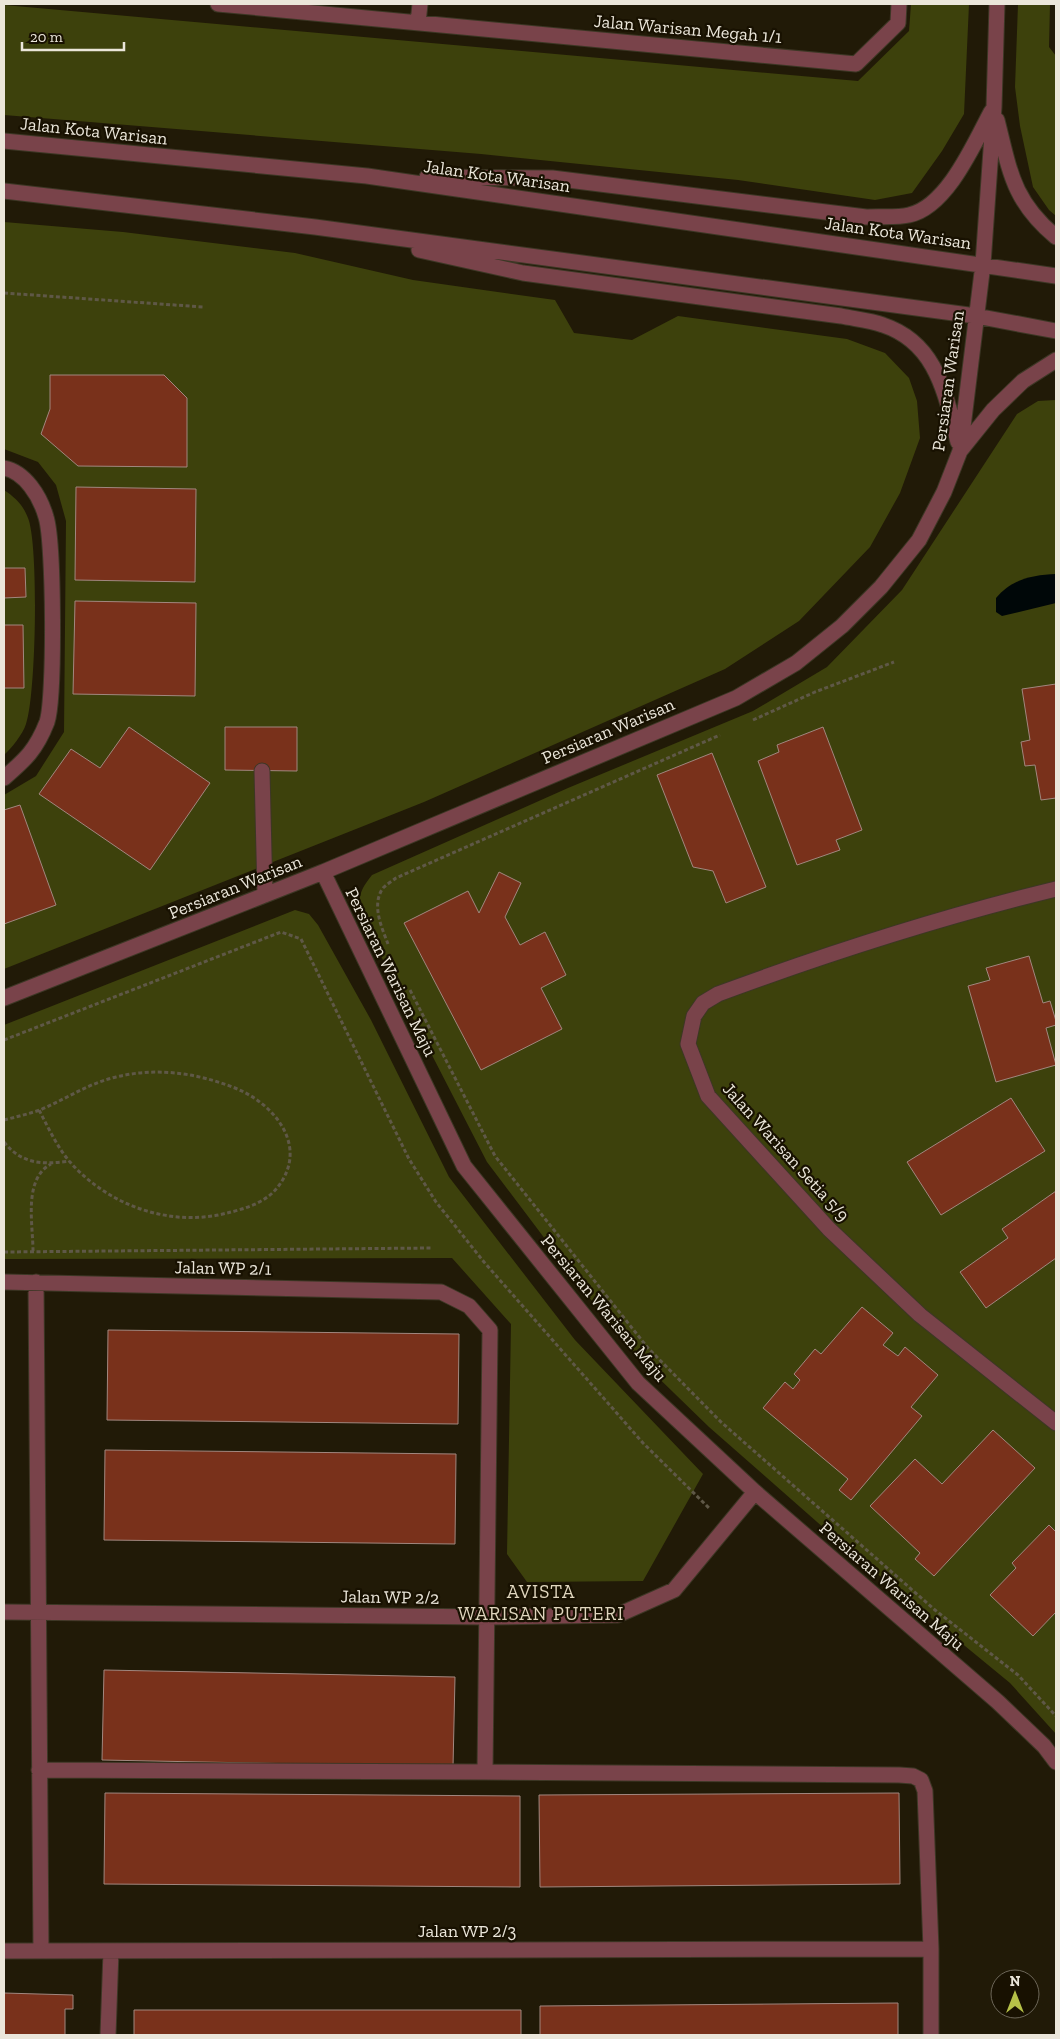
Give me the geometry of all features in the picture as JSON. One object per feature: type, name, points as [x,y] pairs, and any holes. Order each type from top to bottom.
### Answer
[{"type":"street","name":"Jalan Warisan Megah 1/1","points":[[218,4],[856,64],[898,23],[899,4]]},
{"type":"street","points":[[418,23],[420,4]]},
{"type":"street","name":"Persiaran Warisan","points":[[4,998],[323,872],[736,698],[796,663],[842,626],[881,587],[919,540],[944,492],[960,451],[982,264],[994,106],[997,4]]},
{"type":"street","points":[[367,176],[552,178],[866,217],[909,215],[932,205],[946,188],[968,156],[994,106]]},
{"type":"street","points":[[994,106],[1008,164],[1020,198],[1038,222],[1056,237]]},
{"type":"street","name":"Jalan Kota Warisan","points":[[4,141],[367,176],[982,264]]},
{"type":"street","points":[[4,191],[315,227],[976,316],[1056,331]]},
{"type":"street","points":[[315,227],[523,273],[842,316],[884,325],[921,346],[936,371],[946,399],[960,451]]},
{"type":"street","points":[[982,264],[1056,276]]},
{"type":"street","points":[[960,451],[1005,399],[1023,382],[1056,360]]},
{"type":"street","points":[[4,468],[14,470],[34,490],[47,518],[51,564],[52,668],[47,720],[30,755],[4,778]]},
{"type":"street","points":[[262,771],[265,895]]},
{"type":"street","name":"Persiaran Warisan Maju","points":[[323,872],[464,1166],[638,1383],[755,1492],[998,1702],[1044,1746],[1056,1762]]},
{"type":"street","name":"Jalan Warisan Setia 5/9","points":[[1056,888],[828,954],[718,994],[703,1003],[694,1016],[688,1044],[708,1096],[829,1229],[920,1315],[1056,1423]]},
{"type":"street","name":"Jalan WP 2/1","points":[[4,1282],[441,1292],[469,1306],[490,1330],[487,1617]]},
{"type":"street","points":[[36,1282],[40,1951]]},
{"type":"street","name":"Jalan WP 2/2","points":[[4,1612],[487,1617],[618,1615],[674,1590],[755,1492]]},
{"type":"street","points":[[485,1772],[487,1617]]},
{"type":"street","points":[[39,1770],[913,1776],[921,1780],[925,1791],[931,1949],[931,2035]]},
{"type":"street","name":"Jalan WP 2/3","points":[[4,1951],[931,1949]]},
{"type":"street","points":[[108,2035],[111,1951]]},
{"type":"path","points":[[4,293],[203,307]]},
{"type":"path","points":[[747,723],[815,692],[894,662]]},
{"type":"path","points":[[389,946],[380,921],[379,901],[383,888],[396,878],[721,734]]},
{"type":"path","points":[[4,1040],[281,932]]},
{"type":"path","points":[[410,988],[495,1156],[648,1348],[721,1422],[936,1610],[1018,1675],[1056,1716]]},
{"type":"path","points":[[4,1120],[39,1110],[84,1088],[116,1077],[148,1073],[184,1073],[212,1079],[250,1095],[267,1109],[283,1127],[290,1145],[289,1167],[276,1189],[250,1207],[215,1216],[182,1218],[145,1211],[120,1201],[89,1181],[69,1161],[39,1110]]},
{"type":"path","points":[[4,1142],[10,1150],[21,1158],[34,1163],[51,1164],[69,1161]]},
{"type":"path","points":[[33,1251],[33,1189],[39,1173],[51,1164]]},
{"type":"path","points":[[4,1252],[431,1248]]},
{"type":"green space","points":[[911,4],[969,4],[964,114],[942,151],[912,193],[875,200],[738,180],[481,154],[4,115],[4,5],[858,81],[909,31]]},
{"type":"green space","points":[[1018,4],[1050,4],[1049,47],[1056,56],[1056,216],[1049,210],[1033,187],[1020,126],[1015,87]]},
{"type":"green space","points":[[4,222],[123,232],[295,253],[413,280],[555,300],[574,333],[632,340],[678,316],[847,339],[885,353],[909,378],[917,401],[920,438],[900,493],[870,547],[799,621],[725,669],[424,802],[4,969],[4,795],[36,776],[64,732],[66,521],[56,485],[38,462],[4,449]]},
{"type":"green space","points":[[1056,400],[1056,1734],[1010,1683],[858,1558],[709,1427],[639,1359],[588,1296],[487,1162],[366,927],[361,912],[360,900],[363,889],[372,875],[568,788],[753,711],[827,667],[902,590],[1017,414],[1038,401]]},
{"type":"green space","points":[[4,490],[19,502],[28,518],[34,558],[35,621],[32,684],[26,724],[16,741],[4,755]]},
{"type":"green space","points":[[295,910],[309,914],[318,925],[371,1020],[449,1177],[575,1340],[703,1474],[643,1581],[527,1582],[507,1554],[511,1324],[452,1258],[4,1259],[4,1025]]},
{"type":"shaded area","points":[[1056,574],[1056,603],[1002,616],[996,612],[996,598],[1009,586],[1023,579]]},
{"type":"building","points":[[50,375],[164,375],[187,398],[187,467],[78,466],[41,434],[50,409]]},
{"type":"building","points":[[76,487],[196,489],[195,582],[75,580]]},
{"type":"building","points":[[4,568],[25,568],[26,597],[4,598]]},
{"type":"building","points":[[75,601],[196,603],[195,696],[73,694]]},
{"type":"building","points":[[4,625],[23,625],[24,688],[4,688]]},
{"type":"building","points":[[1056,684],[1056,798],[1041,800],[1035,765],[1025,766],[1021,742],[1030,740],[1022,689]]},
{"type":"building","points":[[129,727],[210,783],[150,870],[39,794],[71,749],[100,768]]},
{"type":"building","points":[[225,727],[297,727],[297,771],[225,770]]},
{"type":"building","points":[[823,727],[862,830],[836,840],[840,850],[797,865],[758,761],[779,752],[777,745]]},
{"type":"building","points":[[712,753],[766,887],[726,903],[713,871],[693,867],[657,775]]},
{"type":"building","points":[[20,805],[56,905],[4,924],[4,810]]},
{"type":"building","points":[[499,872],[521,883],[505,917],[520,945],[545,932],[566,975],[541,988],[562,1029],[481,1070],[404,923],[468,891],[479,913]]},
{"type":"building","points":[[1029,956],[1043,1003],[1050,1001],[1056,1021],[1056,1025],[1046,1028],[1056,1065],[996,1082],[968,986],[990,980],[986,968]]},
{"type":"building","points":[[1011,1098],[1045,1151],[941,1215],[907,1162]]},
{"type":"building","points":[[1056,1191],[1056,1258],[986,1308],[960,1272],[1008,1238],[1002,1229]]},
{"type":"building","points":[[862,1307],[893,1333],[883,1345],[898,1356],[905,1347],[938,1375],[911,1407],[922,1416],[851,1500],[839,1490],[848,1479],[763,1408],[785,1382],[793,1389],[800,1380],[794,1374],[815,1349],[821,1354]]},
{"type":"building","points":[[108,1330],[459,1334],[458,1424],[107,1420]]},
{"type":"building","points":[[993,1430],[1035,1468],[934,1576],[915,1559],[920,1553],[870,1506],[915,1459],[942,1484]]},
{"type":"building","points":[[105,1450],[456,1454],[455,1544],[104,1540]]},
{"type":"building","points":[[1049,1525],[1056,1532],[1056,1612],[1033,1636],[990,1595],[1016,1568],[1012,1563]]},
{"type":"building","points":[[104,1670],[455,1677],[453,1767],[102,1760]]},
{"type":"building","points":[[105,1793],[520,1796],[520,1887],[104,1884]]},
{"type":"building","points":[[899,1793],[900,1884],[540,1887],[539,1795]]},
{"type":"building","points":[[4,1993],[73,1995],[73,2009],[65,2009],[65,2035],[4,2035]]},
{"type":"building","points":[[898,2003],[898,2035],[540,2035],[540,2006]]},
{"type":"building","points":[[134,2010],[521,2010],[521,2035],[134,2035]]},
{"type":"district","name":"AVISTA WARISAN PUTERI","points":[[541,1602]]}]
